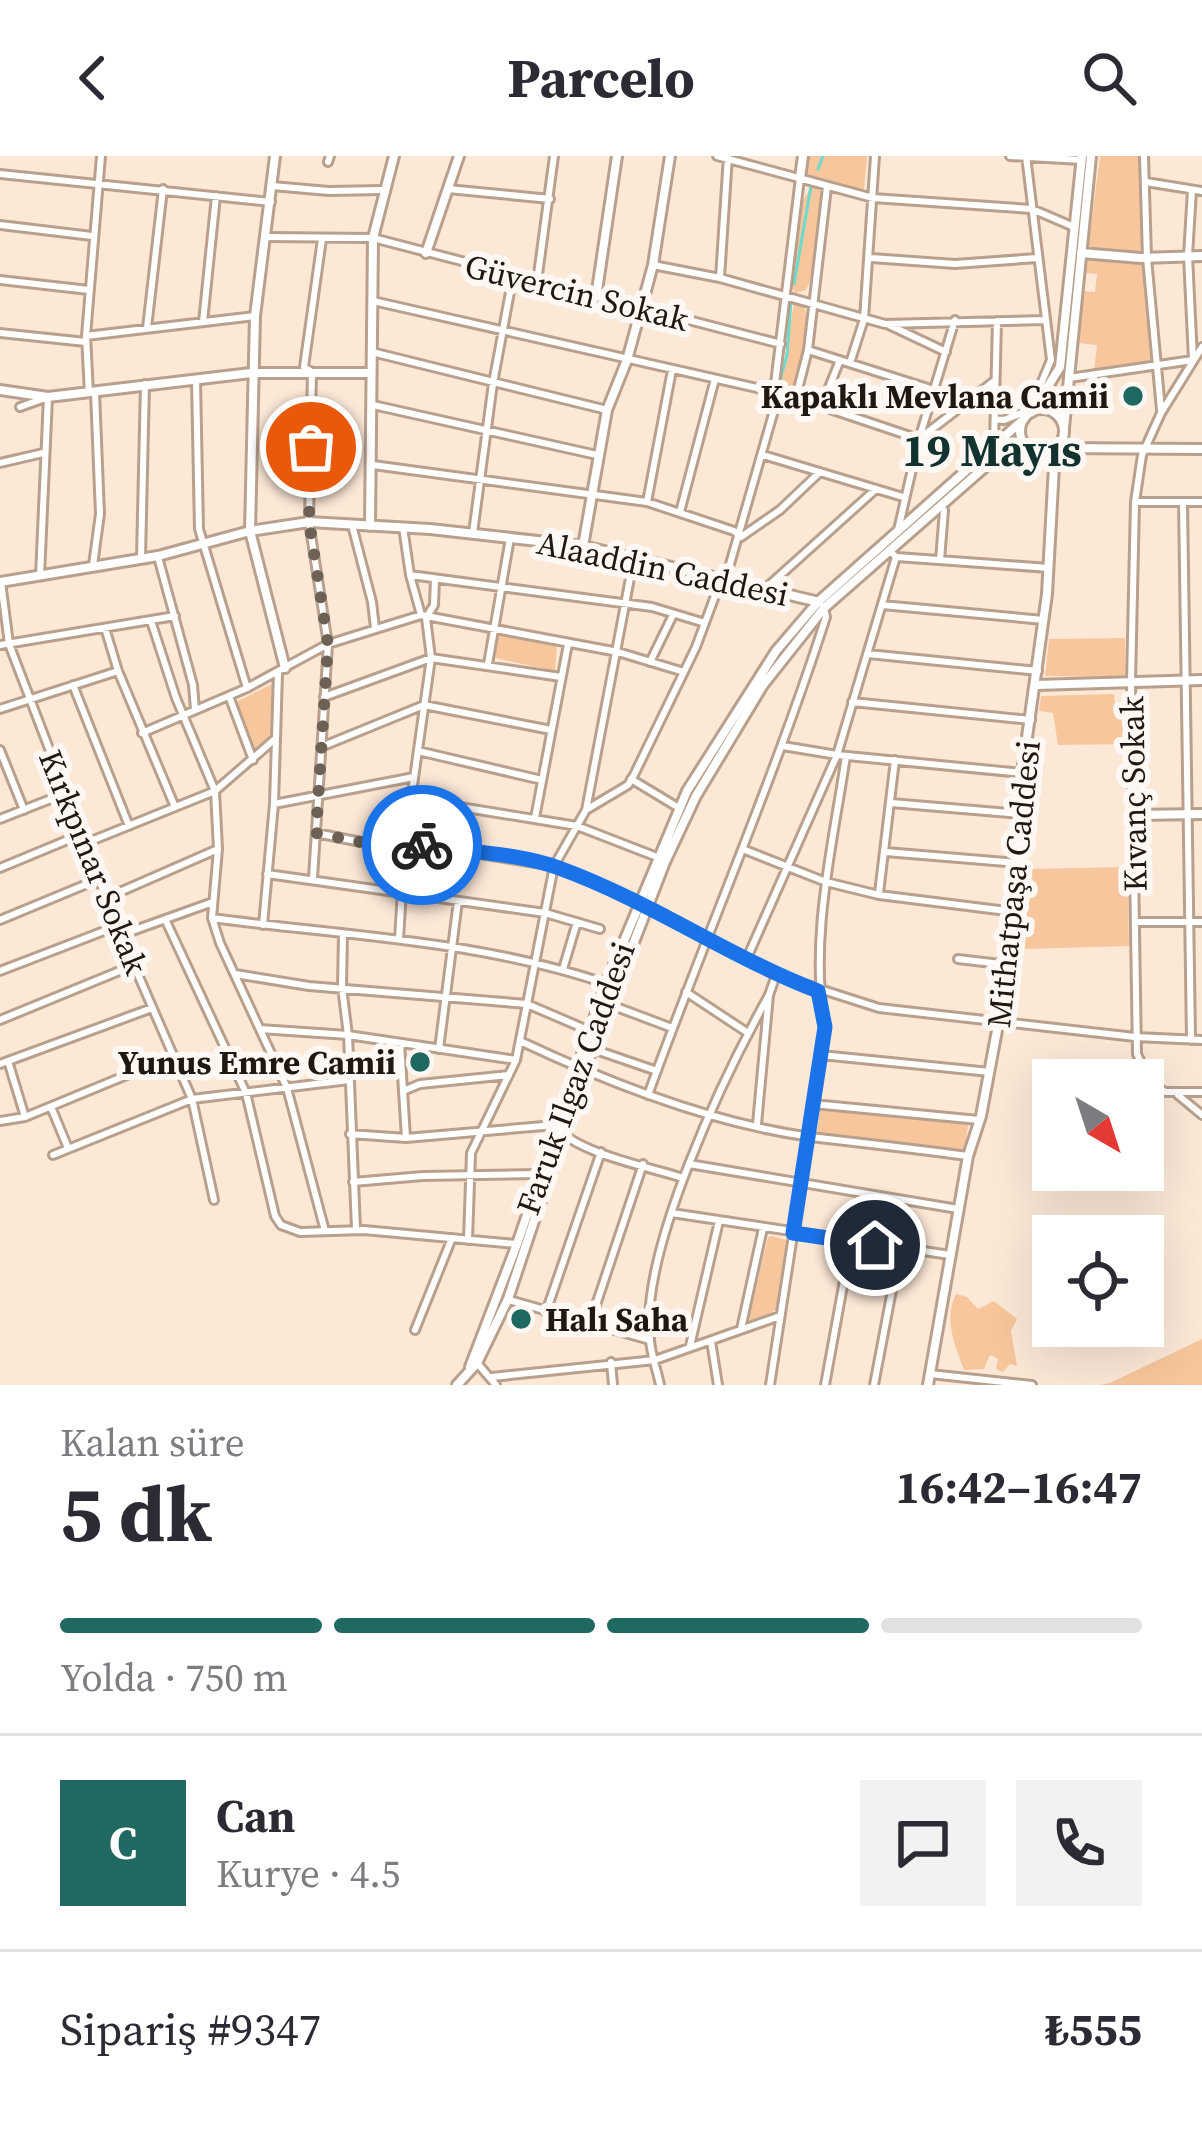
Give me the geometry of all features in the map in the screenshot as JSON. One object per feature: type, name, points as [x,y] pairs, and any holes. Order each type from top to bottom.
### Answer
[{"type":"street","points":[[93,565],[100,514],[86,339],[101,156]]},
{"type":"street","points":[[263,925],[282,670],[250,531],[251,373],[274,156]]},
{"type":"street","points":[[370,526],[373,238],[394,156]]},
{"type":"street","points":[[428,248],[461,156]]},
{"type":"street","points":[[537,282],[554,156]]},
{"type":"street","points":[[596,298],[616,156]]},
{"type":"street","points":[[583,546],[607,410],[643,309],[670,156]]},
{"type":"street","points":[[717,156],[873,198],[1032,209],[1074,227]]},
{"type":"street","points":[[586,810],[631,779],[684,672],[741,537],[777,392],[803,156]]},
{"type":"street","points":[[850,363],[864,319],[875,156]]},
{"type":"street","points":[[1010,156],[1085,157]]},
{"type":"street","points":[[1026,156],[1052,360],[1022,439],[1036,452],[1055,448],[1202,449]]},
{"type":"street","points":[[1144,156],[1161,413]]},
{"type":"street","points":[[720,278],[728,157]]},
{"type":"street","points":[[1028,414],[1060,367],[1085,157]]},
{"type":"street","points":[[1055,448],[1064,428],[1085,157]]},
{"type":"street","points":[[0,174],[271,202]]},
{"type":"street","points":[[1069,378],[1192,360],[1188,256],[1197,190],[1145,182]]},
{"type":"street","points":[[272,186],[383,190]]},
{"type":"street","points":[[796,397],[808,350],[827,187]]},
{"type":"street","points":[[147,329],[163,189]]},
{"type":"street","points":[[450,190],[550,199]]},
{"type":"street","points":[[202,322],[216,196]]},
{"type":"street","points":[[0,225],[92,236]]},
{"type":"street","name":"Güvercin Sokak","points":[[267,237],[373,238],[428,248],[513,276],[781,344]]},
{"type":"street","points":[[312,373],[304,367],[322,239]]},
{"type":"street","points":[[1081,254],[1202,256]]},
{"type":"street","points":[[871,258],[955,264],[1037,258]]},
{"type":"street","points":[[652,265],[720,278],[886,324],[946,352]]},
{"type":"street","points":[[473,533],[485,430],[513,276]]},
{"type":"street","points":[[0,280],[89,290]]},
{"type":"street","points":[[373,301],[777,392],[919,439]]},
{"type":"street","points":[[0,333],[86,339],[255,316]]},
{"type":"street","points":[[897,534],[919,439],[956,320]]},
{"type":"street","points":[[886,324],[1044,320]]},
{"type":"street","points":[[994,444],[997,321]]},
{"type":"street","name":"Kıvanç Sokak","points":[[1175,1093],[1153,1086],[1136,1054],[1131,682],[1135,502],[1140,460],[1161,413],[1202,347]]},
{"type":"street","points":[[808,350],[934,390]]},
{"type":"street","points":[[370,351],[607,410]]},
{"type":"street","points":[[822,405],[840,360]]},
{"type":"street","points":[[647,502],[672,370]]},
{"type":"street","points":[[20,407],[48,398],[251,373],[370,373]]},
{"type":"street","points":[[312,373],[309,521],[328,644],[313,878]]},
{"type":"street","points":[[196,379],[199,529],[248,688]]},
{"type":"street","points":[[680,512],[715,379]]},
{"type":"street","points":[[919,439],[993,382]]},
{"type":"street","points":[[140,558],[145,384]]},
{"type":"street","points":[[0,390],[48,398]]},
{"type":"street","points":[[40,576],[48,398]]},
{"type":"street","points":[[370,404],[597,455]]},
{"type":"street","points":[[995,419],[1053,412],[1064,428]]},
{"type":"street","name":"Faruk Ilgaz Caddesi","points":[[580,1069],[618,988],[657,857],[680,808],[776,651],[1028,414]]},
{"type":"street","name":"Faruk Ilgaz Caddesi","points":[[473,1365],[521,1244],[606,984],[696,796],[763,685],[821,605],[894,554],[1002,452],[1015,448],[1036,452]]},
{"type":"street","name":"Mithatpaşa Caddesi","points":[[929,1380],[968,1156],[990,1072],[1009,965],[1022,773],[1049,568],[1055,448]]},
{"type":"street","points":[[0,463],[43,453]]},
{"type":"street","points":[[763,455],[905,498]]},
{"type":"street","points":[[373,465],[647,502],[741,537]]},
{"type":"street","points":[[741,537],[780,510],[820,472]]},
{"type":"street","points":[[766,588],[876,489]]},
{"type":"street","points":[[1135,502],[1202,502]]},
{"type":"street","points":[[1183,502],[1197,814],[1192,1040]]},
{"type":"street","points":[[940,560],[941,507]]},
{"type":"street","name":"Alaaddin Caddesi","points":[[0,582],[158,556],[309,521],[583,546],[724,577],[821,605]]},
{"type":"street","points":[[352,525],[374,628]]},
{"type":"street","points":[[399,939],[405,842],[431,658],[403,527]]},
{"type":"street","points":[[488,664],[510,537]]},
{"type":"street","points":[[770,1385],[825,1027],[818,991],[842,756],[852,702],[894,554],[1049,568]]},
{"type":"street","points":[[158,556],[195,710]]},
{"type":"street","points":[[467,1240],[471,1153],[516,1060],[554,866],[586,810],[634,557]]},
{"type":"street","points":[[410,575],[652,607],[705,622]]},
{"type":"street","points":[[424,616],[434,604],[435,579]]},
{"type":"street","name":"Kırkpınar Sokak","points":[[0,582],[5,645],[192,1099],[214,1200]]},
{"type":"street","points":[[648,1095],[706,935],[745,850],[783,746],[826,617],[821,605]]},
{"type":"street","points":[[882,605],[1044,620]]},
{"type":"street","points":[[650,662],[672,615]]},
{"type":"street","points":[[5,645],[175,616]]},
{"type":"street","points":[[142,733],[248,688],[328,644],[424,616],[618,652],[684,672]]},
{"type":"street","points":[[151,621],[215,791],[218,848],[212,918],[287,1088],[325,1231]]},
{"type":"street","points":[[105,628],[142,733],[175,807]]},
{"type":"street","points":[[535,818],[568,644]]},
{"type":"street","points":[[868,654],[1038,671]]},
{"type":"street","points":[[324,697],[431,658],[561,677]]},
{"type":"street","points":[[0,709],[118,671]]},
{"type":"street","points":[[1036,685],[1202,680]]},
{"type":"street","points":[[73,685],[129,826]]},
{"type":"street","points":[[229,696],[253,760]]},
{"type":"street","points":[[852,702],[1031,720]]},
{"type":"street","points":[[321,747],[424,705],[551,730]]},
{"type":"street","points":[[0,868],[129,826],[215,791],[275,739]]},
{"type":"street","points":[[783,746],[1022,773]]},
{"type":"street","points":[[0,750],[24,810]]},
{"type":"street","points":[[418,751],[542,780]]},
{"type":"street","points":[[747,958],[842,756]]},
{"type":"street","points":[[879,895],[895,760]]},
{"type":"street","points":[[274,804],[414,777]]},
{"type":"street","points":[[631,779],[680,808]]},
{"type":"street","points":[[0,819],[66,793]]},
{"type":"street","points":[[411,799],[577,826],[657,857]]},
{"type":"street","points":[[891,803],[1022,814]]},
{"type":"street","points":[[1133,815],[1197,814]]},
{"type":"street","points":[[316,833],[554,866],[644,904],[776,975],[879,1008],[1000,1018],[1135,1037],[1202,1040]]},
{"type":"street","points":[[106,898],[218,848]]},
{"type":"street","points":[[745,850],[826,881],[879,895],[1016,912]]},
{"type":"street","points":[[886,852],[1019,863]]},
{"type":"street","points":[[268,874],[545,913],[600,929]]},
{"type":"street","points":[[0,920],[99,879]]},
{"type":"street","points":[[440,1049],[458,901]]},
{"type":"street","points":[[121,935],[213,902]]},
{"type":"street","points":[[212,918],[453,946],[536,961],[618,988]]},
{"type":"street","points":[[164,920],[246,1093],[281,1225],[299,1232],[356,1230],[521,1244]]},
{"type":"street","points":[[562,969],[577,922]]},
{"type":"street","points":[[1135,922],[1202,922]]},
{"type":"street","points":[[0,971],[117,926]]},
{"type":"street","points":[[344,933],[342,988],[356,1230]]},
{"type":"street","points":[[958,959],[1009,965]]},
{"type":"street","points":[[0,1020],[134,964]]},
{"type":"street","points":[[234,974],[527,1004],[590,1031]]},
{"type":"street","points":[[660,1385],[650,1340],[650,1312],[672,1214],[689,1164],[776,975]]},
{"type":"street","points":[[686,992],[748,1033]]},
{"type":"street","points":[[757,1124],[769,995]]},
{"type":"street","points":[[611,1005],[672,1028]]},
{"type":"street","points":[[25,1117],[4,1063],[152,1008]]},
{"type":"street","points":[[260,1029],[348,1036],[516,1060]]},
{"type":"street","points":[[520,1041],[648,1095],[712,1113],[808,1136],[968,1156]]},
{"type":"street","points":[[400,1043],[406,1138]]},
{"type":"street","points":[[593,1049],[657,1071]]},
{"type":"street","points":[[820,1055],[990,1072]]},
{"type":"street","points":[[0,1121],[25,1117],[173,1056]]},
{"type":"street","points":[[403,1091],[420,1084],[508,1075]]},
{"type":"street","points":[[53,1154],[192,1099],[349,1080]]},
{"type":"street","points":[[1175,1093],[1202,1092]]},
{"type":"street","points":[[1175,1093],[1202,1115]]},
{"type":"street","points":[[813,1104],[979,1120]]},
{"type":"street","points":[[51,1106],[68,1148]]},
{"type":"street","points":[[350,1134],[406,1138],[481,1129],[558,1130],[601,1152],[683,1178]]},
{"type":"street","name":"Faruk Ilgaz Caddesi","points":[[457,1385],[508,1299],[539,1174],[558,1130]]},
{"type":"street","points":[[546,1312],[601,1152]]},
{"type":"street","points":[[590,1323],[643,1164]]},
{"type":"street","points":[[689,1164],[958,1209]]},
{"type":"street","points":[[353,1182],[539,1174]]},
{"type":"street","points":[[672,1214],[950,1255]]},
{"type":"street","points":[[690,1348],[718,1221]]},
{"type":"street","points":[[741,1329],[763,1228]]},
{"type":"street","points":[[415,1330],[452,1238]]},
{"type":"street","points":[[825,1385],[850,1242]]},
{"type":"street","points":[[874,1385],[900,1248]]},
{"type":"street","points":[[508,1299],[650,1340]]},
{"type":"street","points":[[473,1365],[494,1381],[610,1362],[655,1360],[781,1316]]},
{"type":"street","points":[[711,1340],[718,1385]]},
{"type":"street","points":[[610,1362],[613,1385]]},
{"type":"street","points":[[556,1372],[556,1385]]},
{"type":"street","points":[[929,1380],[1032,1385]]},
{"type":"shaded area","points":[[808,156],[867,156],[864,190],[806,175]]},
{"type":"shaded area","points":[[1100,156],[1140,156],[1144,251],[1105,254],[1088,249]]},
{"type":"shaded area","points":[[812,186],[823,191],[812,277],[806,290],[795,293],[803,200]]},
{"type":"shaded area","points":[[1146,260],[1151,363],[1094,371],[1097,345],[1078,343],[1083,291],[1095,292],[1097,274],[1085,273],[1087,261]]},
{"type":"shaded area","points":[[794,303],[804,305],[807,338],[800,371],[790,390],[780,386]]},
{"type":"shaded area","points":[[499,635],[557,645],[555,671],[491,657]]},
{"type":"shaded area","points":[[1125,638],[1125,677],[1045,676],[1049,639]]},
{"type":"shaded area","points":[[274,683],[273,738],[252,753],[236,702]]},
{"type":"shaded area","points":[[1114,694],[1115,706],[1124,706],[1126,744],[1058,745],[1053,713],[1039,711],[1041,696]]},
{"type":"shaded area","points":[[1127,867],[1129,946],[1025,949],[1029,869]]},
{"type":"shaded area","points":[[820,1108],[969,1121],[964,1151],[817,1133]]},
{"type":"shaded area","points":[[772,1236],[790,1241],[776,1310],[752,1322],[749,1318]]},
{"type":"shaded area","points":[[956,1294],[967,1297],[978,1309],[994,1301],[1017,1319],[1011,1331],[1017,1366],[1010,1364],[1003,1372],[996,1369],[998,1359],[990,1355],[984,1369],[964,1370],[950,1322]]},
{"type":"shaded area","points":[[1202,1339],[1202,1385],[1099,1385],[1110,1383]]},
{"type":"waterway","points":[[818,169],[823,156]]},
{"type":"waterway","points":[[794,284],[811,186]]},
{"type":"waterway","points":[[780,380],[791,301]]},
{"type":"way so far","points":[[311,447],[309,521],[328,644],[316,833],[366,843],[422,845]]},
{"type":"place","name":"Kapaklı Mevlana Camii","points":[[1133,396]]},
{"type":"place","name":"Yunus Emre Camii","points":[[420,1062]]},
{"type":"place","name":"Halı Saha","points":[[521,1319]]},
{"type":"district","name":"19 Mayıs","points":[[992,450]]},
{"type":"route","points":[[422,845],[554,866],[649,906],[776,975],[818,991],[825,1027],[793,1233],[875,1245]]}]
